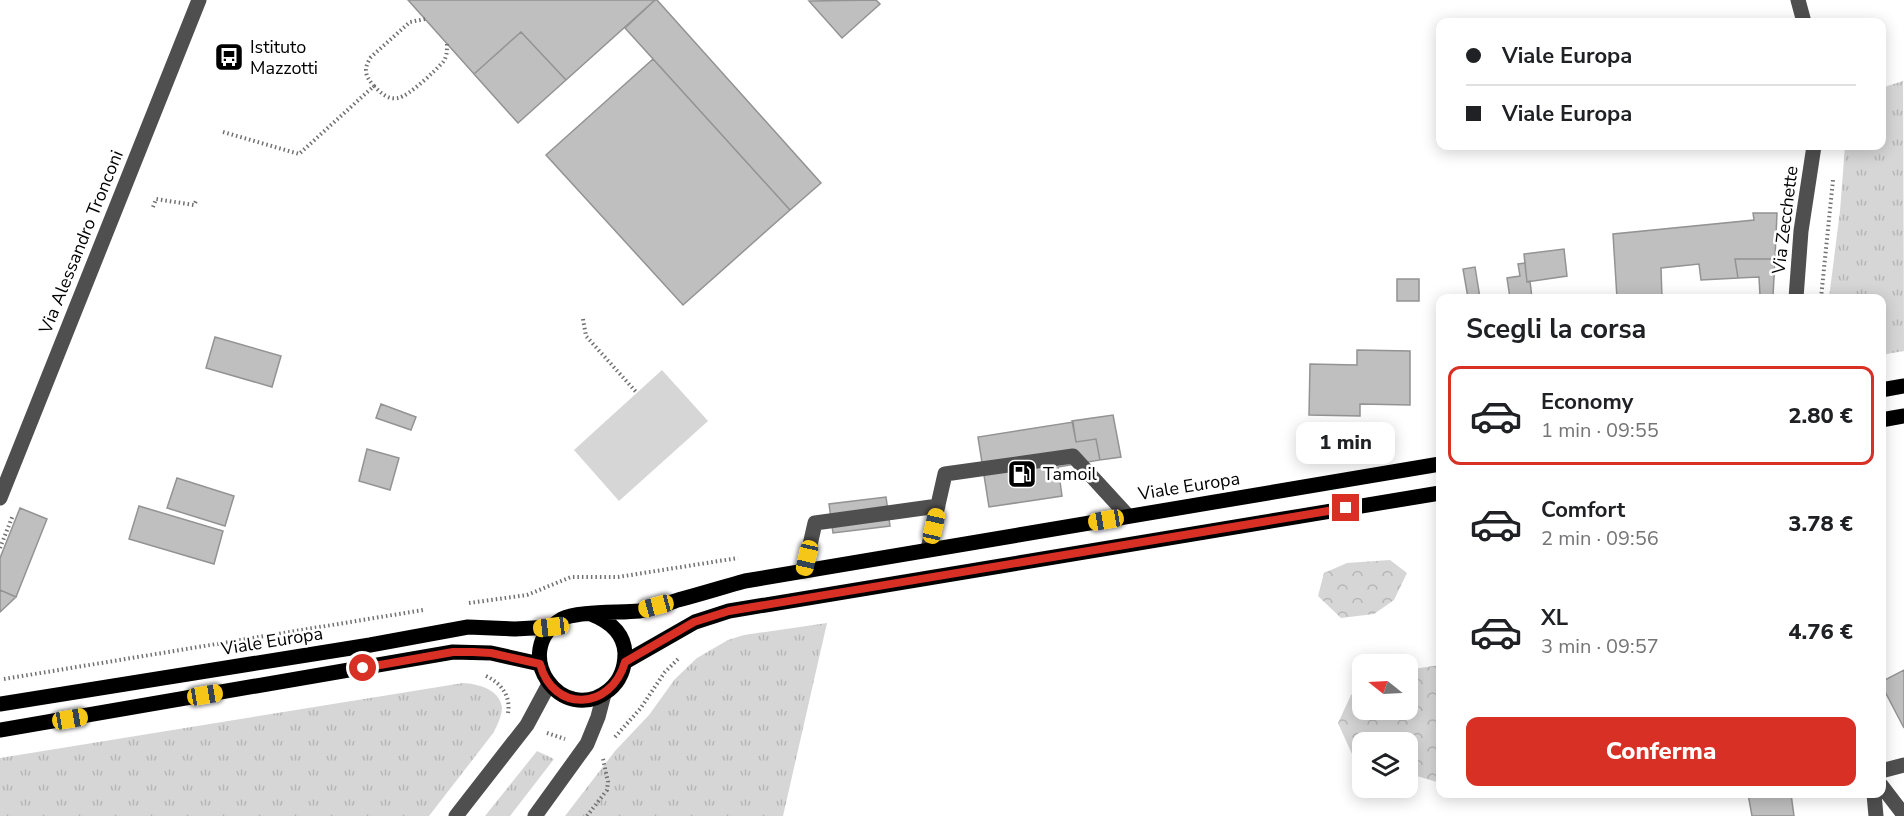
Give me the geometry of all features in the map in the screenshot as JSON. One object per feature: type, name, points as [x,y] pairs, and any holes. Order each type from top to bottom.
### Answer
[{"type":"main road","points":[[1886,389],[1904,386]]},
{"type":"main road","points":[[1886,419],[1904,416]]},
{"type":"main road","name":"Viale Europa","points":[[0,704],[370,645],[468,627],[515,629],[551,627],[563,618],[577,614],[640,610],[745,581],[1436,465]]},
{"type":"main road","points":[[625,662],[694,622],[729,611],[1436,494]]},
{"type":"main road","points":[[551,627],[540,651],[543,675],[549,684],[561,694],[574,699],[590,699],[604,694],[614,686],[625,662],[625,649],[621,637],[603,619],[591,614]]},
{"type":"main road","points":[[0,730],[453,652],[491,653],[540,664]]},
{"type":"street","name":"Via Alessandro Tronconi","points":[[0,498],[199,0]]},
{"type":"street","points":[[1798,0],[1803,18]]},
{"type":"street","name":"Via Zecchette","points":[[1796,294],[1802,231],[1813,150]]},
{"type":"street","points":[[928,549],[945,474],[1073,456],[1128,516]]},
{"type":"street","points":[[804,571],[815,523],[938,506]]},
{"type":"street","points":[[456,816],[527,725],[549,684]]},
{"type":"street","points":[[535,816],[587,744],[604,694]]},
{"type":"street","points":[[1886,770],[1904,765]]},
{"type":"street","points":[[1886,792],[1904,815]]},
{"type":"street","points":[[1874,798],[1876,816]]},
{"type":"path","points":[[425,20],[410,22],[370,57],[365,71],[367,78],[374,86],[390,98],[398,98],[407,94],[443,62],[447,54],[447,44]]},
{"type":"path","points":[[223,132],[299,154],[374,86]]},
{"type":"path","points":[[1821,294],[1834,171]]},
{"type":"path","points":[[153,207],[156,199],[194,205],[197,199]]},
{"type":"path","points":[[583,319],[586,336],[637,393]]},
{"type":"path","points":[[468,603],[527,595],[571,577],[618,577],[662,571]]},
{"type":"path","points":[[0,679],[433,609]]},
{"type":"path","points":[[614,738],[640,709],[665,672],[679,658]]},
{"type":"path","points":[[537,730],[567,740]]},
{"type":"path","points":[[587,816],[607,790],[604,753]]},
{"type":"green space","points":[[1903,81],[1904,351],[1886,354],[1886,294],[1830,294],[1845,150],[1886,150],[1886,86]]},
{"type":"green space","points":[[662,370],[708,421],[619,501],[574,450]]},
{"type":"green space","points":[[1390,560],[1407,573],[1394,600],[1374,614],[1341,618],[1318,596],[1324,573],[1347,563]]},
{"type":"green space","points":[[827,623],[783,816],[565,816],[615,751],[649,715],[675,679],[697,658],[728,640],[744,635]]},
{"type":"green space","points":[[1436,666],[1436,782],[1418,776],[1418,732],[1352,732],[1352,754],[1338,723],[1351,695],[1352,720],[1418,720],[1418,668]]},
{"type":"green space","points":[[463,683],[481,686],[493,692],[500,702],[501,714],[494,732],[429,816],[0,816],[0,758]]},
{"type":"green space","points":[[537,751],[554,759],[510,816],[485,816]]},
{"type":"building","points":[[408,0],[655,0],[566,80],[521,32],[474,74]]},
{"type":"building","points":[[655,0],[821,183],[790,210],[625,28]]},
{"type":"building","points":[[876,0],[880,4],[842,38],[809,1]]},
{"type":"building","points":[[521,32],[566,80],[518,123],[474,74]]},
{"type":"building","points":[[653,59],[790,210],[683,305],[546,155]]},
{"type":"building","points":[[1753,213],[1777,213],[1775,259],[1735,259],[1738,278],[1701,280],[1699,264],[1661,268],[1662,294],[1617,294],[1613,234],[1754,220]]},
{"type":"building","points":[[1564,249],[1567,276],[1527,282],[1524,254]]},
{"type":"building","points":[[1735,259],[1775,259],[1773,294],[1760,294],[1759,277],[1738,278]]},
{"type":"building","points":[[1525,263],[1527,282],[1530,281],[1532,294],[1509,294],[1507,278],[1520,276],[1518,264]]},
{"type":"building","points":[[1475,267],[1479,294],[1467,294],[1463,269]]},
{"type":"building","points":[[1397,279],[1419,279],[1419,301],[1397,301]]},
{"type":"building","points":[[215,337],[281,356],[272,387],[206,368]]},
{"type":"building","points":[[1357,350],[1410,351],[1410,405],[1360,404],[1360,416],[1309,415],[1310,364],[1357,365]]},
{"type":"building","points":[[381,404],[416,417],[411,430],[376,418]]},
{"type":"building","points":[[1113,415],[1121,457],[1100,460],[1096,439],[1076,442],[1072,421]]},
{"type":"building","points":[[1073,422],[1076,442],[1096,439],[1100,460],[1058,467],[1062,496],[989,507],[978,437]]},
{"type":"building","points":[[367,449],[399,458],[390,490],[359,481]]},
{"type":"building","points":[[177,478],[234,496],[225,526],[167,508]]},
{"type":"building","points":[[886,497],[890,526],[833,533],[829,504]]},
{"type":"building","points":[[139,506],[223,531],[214,564],[129,539]]},
{"type":"building","points":[[20,508],[47,519],[16,597],[0,590],[0,558]]},
{"type":"building","points":[[0,590],[16,597],[0,612]]},
{"type":"building","points":[[1904,670],[1904,728],[1886,694],[1886,679]]},
{"type":"building","points":[[1749,798],[1792,798],[1794,816],[1752,816]]},
{"type":"place","name":"Istituto Mazzotti","points":[[229,57]]},
{"type":"place","name":"Tamoil","points":[[1022,474]]},
{"type":"route","points":[[363,668],[453,652],[491,653],[540,664],[549,684],[561,694],[574,699],[590,699],[604,694],[614,686],[625,662],[694,622],[729,611],[1346,508]]}]
